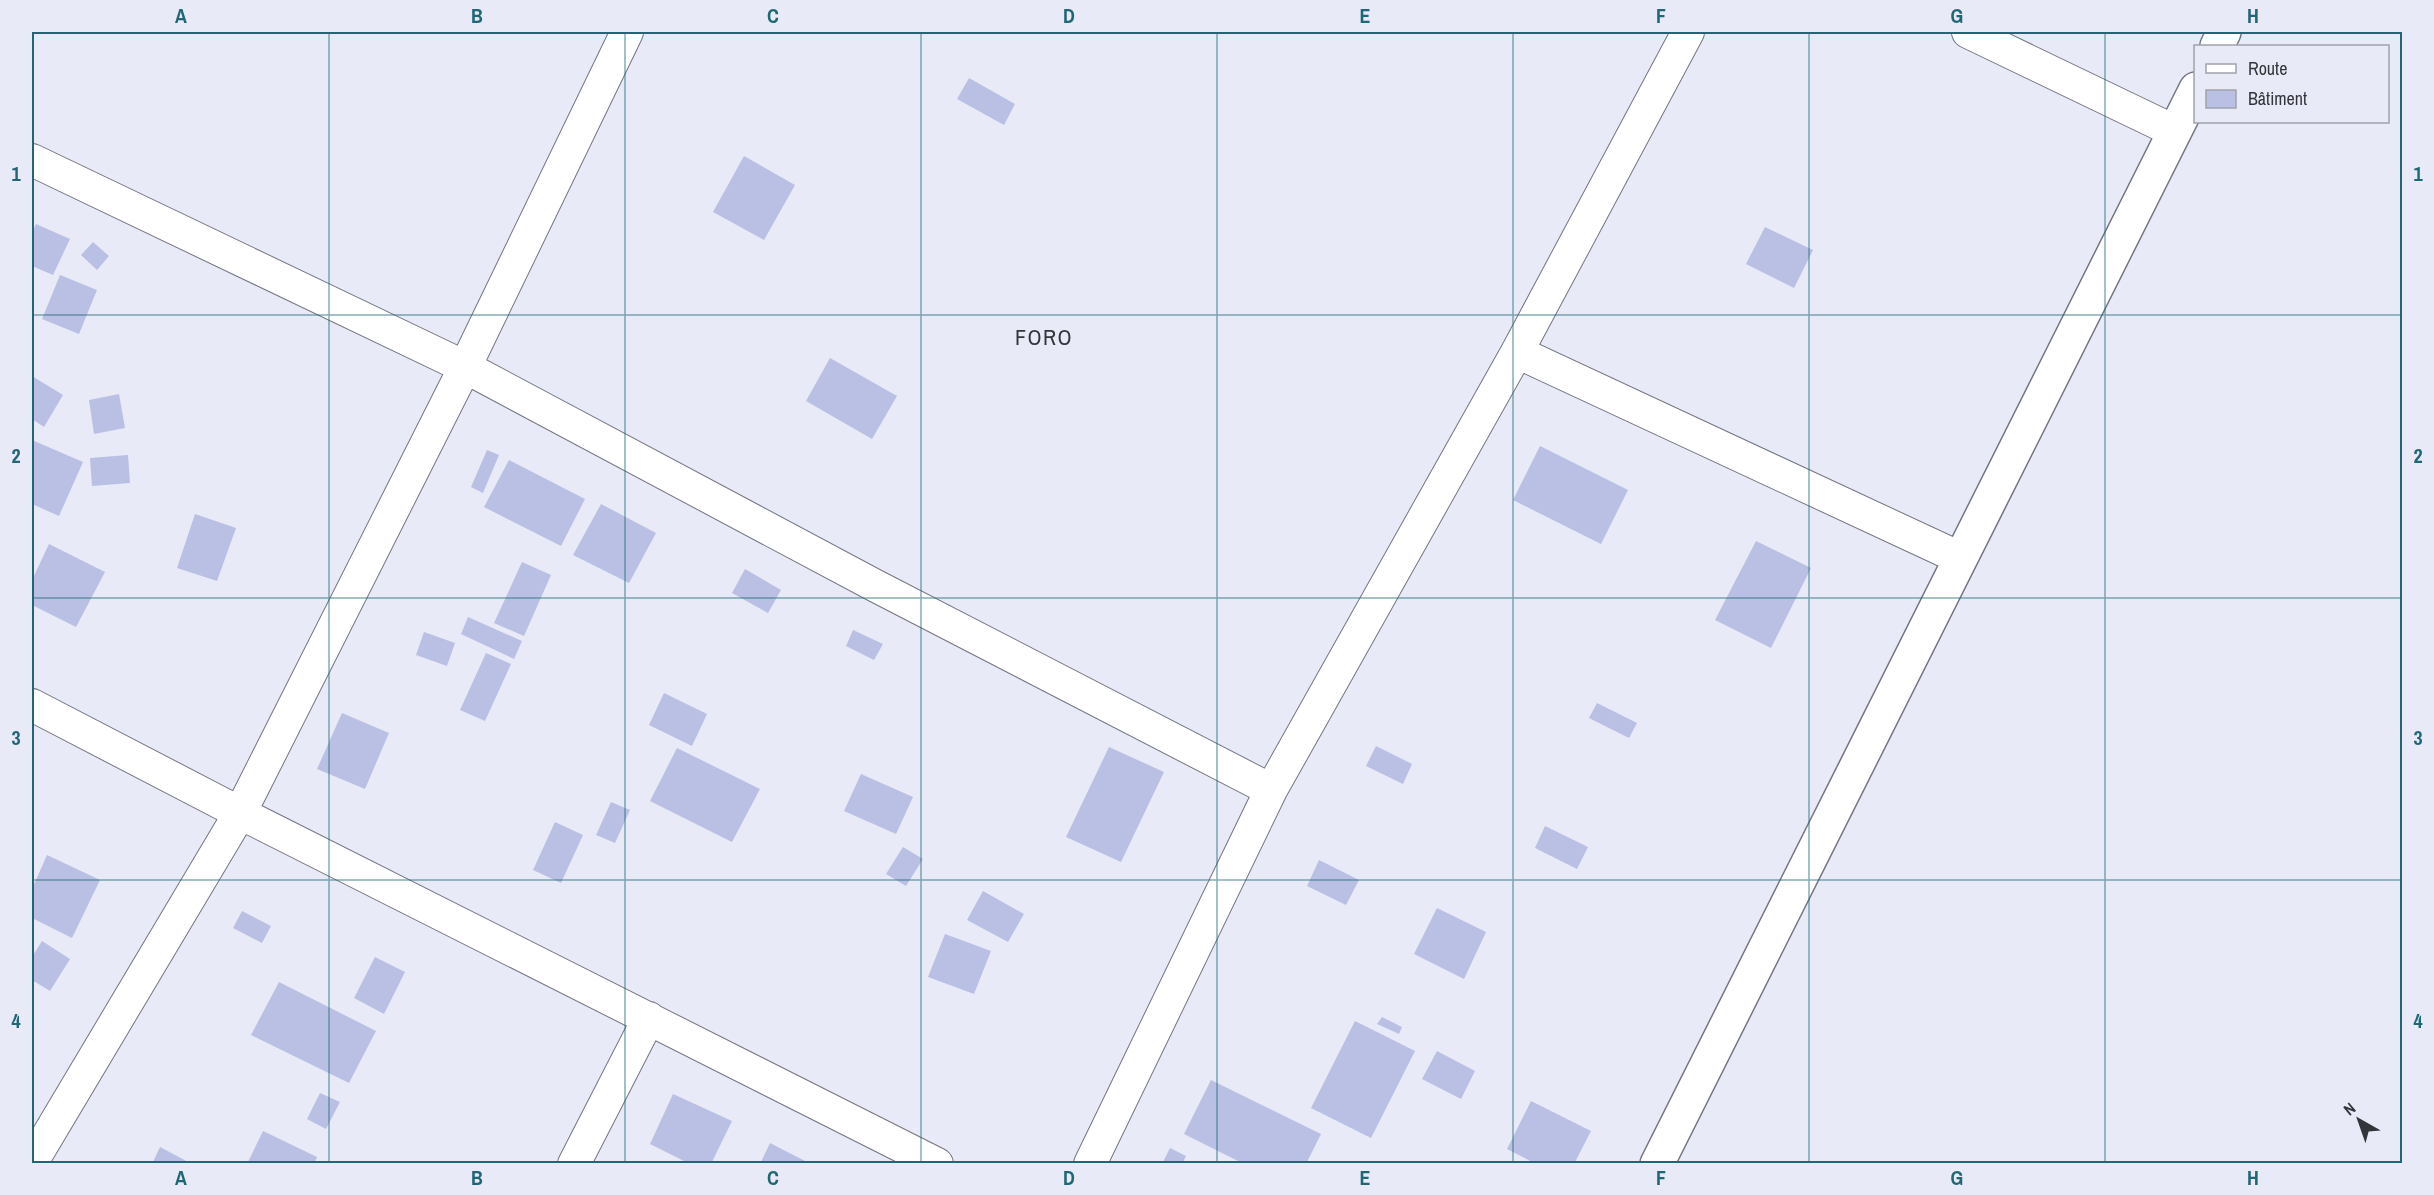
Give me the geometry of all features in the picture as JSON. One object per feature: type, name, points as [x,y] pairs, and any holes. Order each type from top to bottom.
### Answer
[{"type":"street","points":[[32,1162],[240,813],[465,367],[627,32]]},
{"type":"street","points":[[1090,1164],[1271,790],[1517,352],[1688,32]]},
{"type":"street","points":[[1968,32],[2174,131]]},
{"type":"street","points":[[1657,1164],[2194,93]]},
{"type":"street","points":[[32,160],[465,367],[874,585],[1271,790]]},
{"type":"street","points":[[1517,352],[1960,558]]},
{"type":"street","points":[[32,705],[240,813],[937,1164]]},
{"type":"street","points":[[574,1164],[649,1018]]},
{"type":"building","points":[[969,78],[1015,104],[1004,125],[957,99]]},
{"type":"building","points":[[744,156],[795,185],[764,240],[713,212]]},
{"type":"building","points":[[36,224],[70,239],[53,275],[32,266],[32,233]]},
{"type":"building","points":[[1765,227],[1813,250],[1794,288],[1746,264]]},
{"type":"building","points":[[93,242],[109,256],[97,270],[81,255]]},
{"type":"building","points":[[60,275],[97,290],[79,334],[42,319]]},
{"type":"building","points":[[830,358],[897,396],[872,439],[806,401]]},
{"type":"building","points":[[32,376],[63,395],[44,427],[32,419]]},
{"type":"building","points":[[119,394],[125,428],[94,434],[89,400]]},
{"type":"building","points":[[32,440],[83,462],[59,516],[32,504]]},
{"type":"building","points":[[1540,446],[1628,490],[1601,544],[1513,500]]},
{"type":"building","points":[[487,450],[499,455],[483,493],[471,487]]},
{"type":"building","points":[[128,455],[130,483],[92,486],[90,458]]},
{"type":"building","points":[[509,460],[585,499],[561,546],[484,507]]},
{"type":"building","points":[[601,504],[656,533],[629,583],[573,555]]},
{"type":"building","points":[[195,514],[236,528],[217,581],[177,568]]},
{"type":"building","points":[[1756,541],[1811,568],[1771,648],[1715,620]]},
{"type":"building","points":[[49,544],[105,572],[76,627],[32,605],[32,580]]},
{"type":"building","points":[[522,562],[551,575],[524,636],[494,623]]},
{"type":"building","points":[[745,569],[781,590],[768,613],[732,593]]},
{"type":"building","points":[[468,617],[522,641],[514,659],[461,634]]},
{"type":"building","points":[[853,630],[883,644],[874,660],[846,646]]},
{"type":"building","points":[[424,632],[455,643],[447,666],[416,655]]},
{"type":"building","points":[[486,653],[511,664],[485,721],[460,710]]},
{"type":"building","points":[[664,693],[707,714],[692,746],[649,725]]},
{"type":"building","points":[[1597,703],[1637,723],[1629,738],[1589,718]]},
{"type":"building","points":[[342,713],[389,733],[365,789],[317,769]]},
{"type":"building","points":[[1376,746],[1412,764],[1403,784],[1366,766]]},
{"type":"building","points":[[1109,747],[1164,772],[1121,862],[1066,837]]},
{"type":"building","points":[[677,748],[760,789],[732,842],[650,801]]},
{"type":"building","points":[[861,774],[913,797],[896,834],[844,811]]},
{"type":"building","points":[[611,802],[630,810],[615,843],[596,835]]},
{"type":"building","points":[[555,822],[583,835],[561,883],[533,870]]},
{"type":"building","points":[[1545,826],[1588,847],[1577,869],[1535,848]]},
{"type":"building","points":[[903,847],[923,859],[906,886],[886,874]]},
{"type":"building","points":[[47,855],[100,880],[72,938],[32,918],[32,889]]},
{"type":"building","points":[[1319,860],[1359,880],[1346,905],[1307,886]]},
{"type":"building","points":[[983,891],[1024,914],[1008,942],[967,920]]},
{"type":"building","points":[[1437,908],[1486,932],[1464,979],[1414,954]]},
{"type":"building","points":[[242,911],[271,926],[262,943],[233,928]]},
{"type":"building","points":[[945,934],[991,951],[974,994],[928,977]]},
{"type":"building","points":[[42,941],[70,959],[50,991],[32,980],[32,957]]},
{"type":"building","points":[[375,957],[405,972],[384,1014],[354,998]]},
{"type":"building","points":[[279,982],[376,1031],[349,1083],[251,1035]]},
{"type":"building","points":[[1382,1017],[1402,1027],[1399,1034],[1377,1024]]},
{"type":"building","points":[[1355,1021],[1415,1051],[1371,1138],[1311,1108]]},
{"type":"building","points":[[1437,1051],[1475,1071],[1461,1099],[1422,1079]]},
{"type":"building","points":[[1211,1080],[1321,1134],[1306,1164],[1244,1164],[1184,1134]]},
{"type":"building","points":[[320,1093],[340,1102],[326,1129],[307,1119]]},
{"type":"building","points":[[673,1094],[732,1121],[711,1164],[690,1164],[650,1144]]},
{"type":"building","points":[[1531,1101],[1591,1131],[1574,1164],[1536,1164],[1507,1149]]},
{"type":"building","points":[[263,1131],[317,1157],[314,1164],[247,1164]]},
{"type":"building","points":[[770,1143],[811,1164],[760,1164]]},
{"type":"building","points":[[160,1147],[192,1164],[152,1164]]},
{"type":"building","points":[[1170,1148],[1186,1156],[1182,1164],[1162,1164]]},
{"type":"district","name":"FORO","points":[[1044,337]]}]
